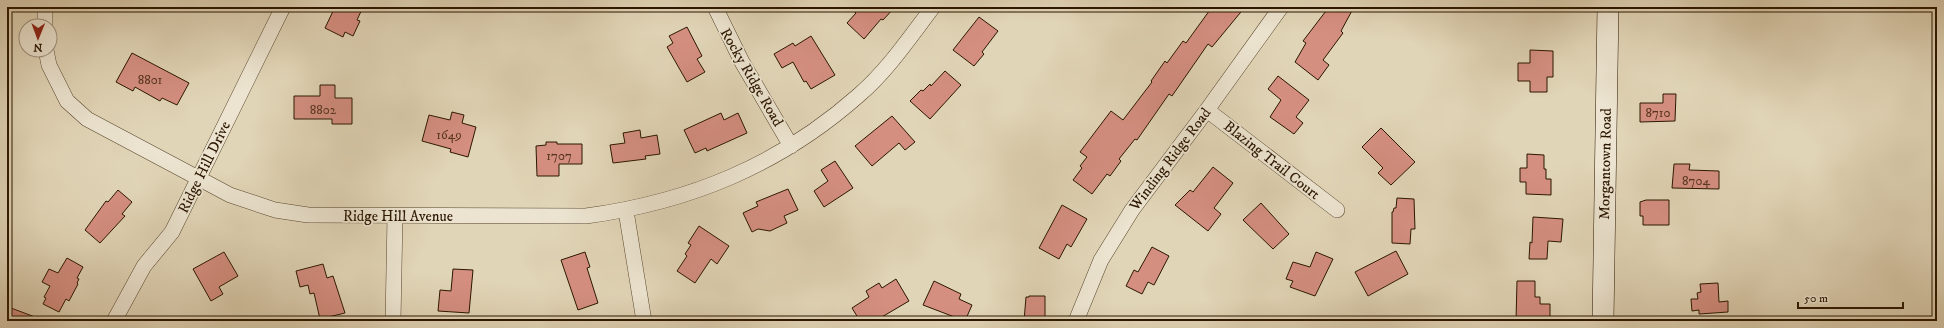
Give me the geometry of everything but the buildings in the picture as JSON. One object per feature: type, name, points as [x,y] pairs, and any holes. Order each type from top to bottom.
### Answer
[{"type":"main road","name":"Morgantown Road","points":[[1603,321],[1608,7]]},
{"type":"street","points":[[45,7],[45,18]]},
{"type":"street","name":"Ridge Hill Drive","points":[[114,321],[144,266],[172,232],[283,7]]},
{"type":"street","name":"Rocky Ridge Road","points":[[715,7],[742,62],[791,146]]},
{"type":"street","name":"Ridge Hill Avenue","points":[[49,58],[67,101],[87,120],[230,195],[275,210],[308,215],[586,216],[626,210],[691,194],[723,182],[791,146],[859,95],[892,61],[933,7]]},
{"type":"street","name":"Winding Ridge Road","points":[[1076,321],[1101,260],[1132,210],[1207,110],[1281,7]]},
{"type":"street","name":"Blazing Trail Court","points":[[1207,110],[1337,210]]},
{"type":"street","points":[[626,210],[644,321]]},
{"type":"street","points":[[393,321],[395,216]]}]
